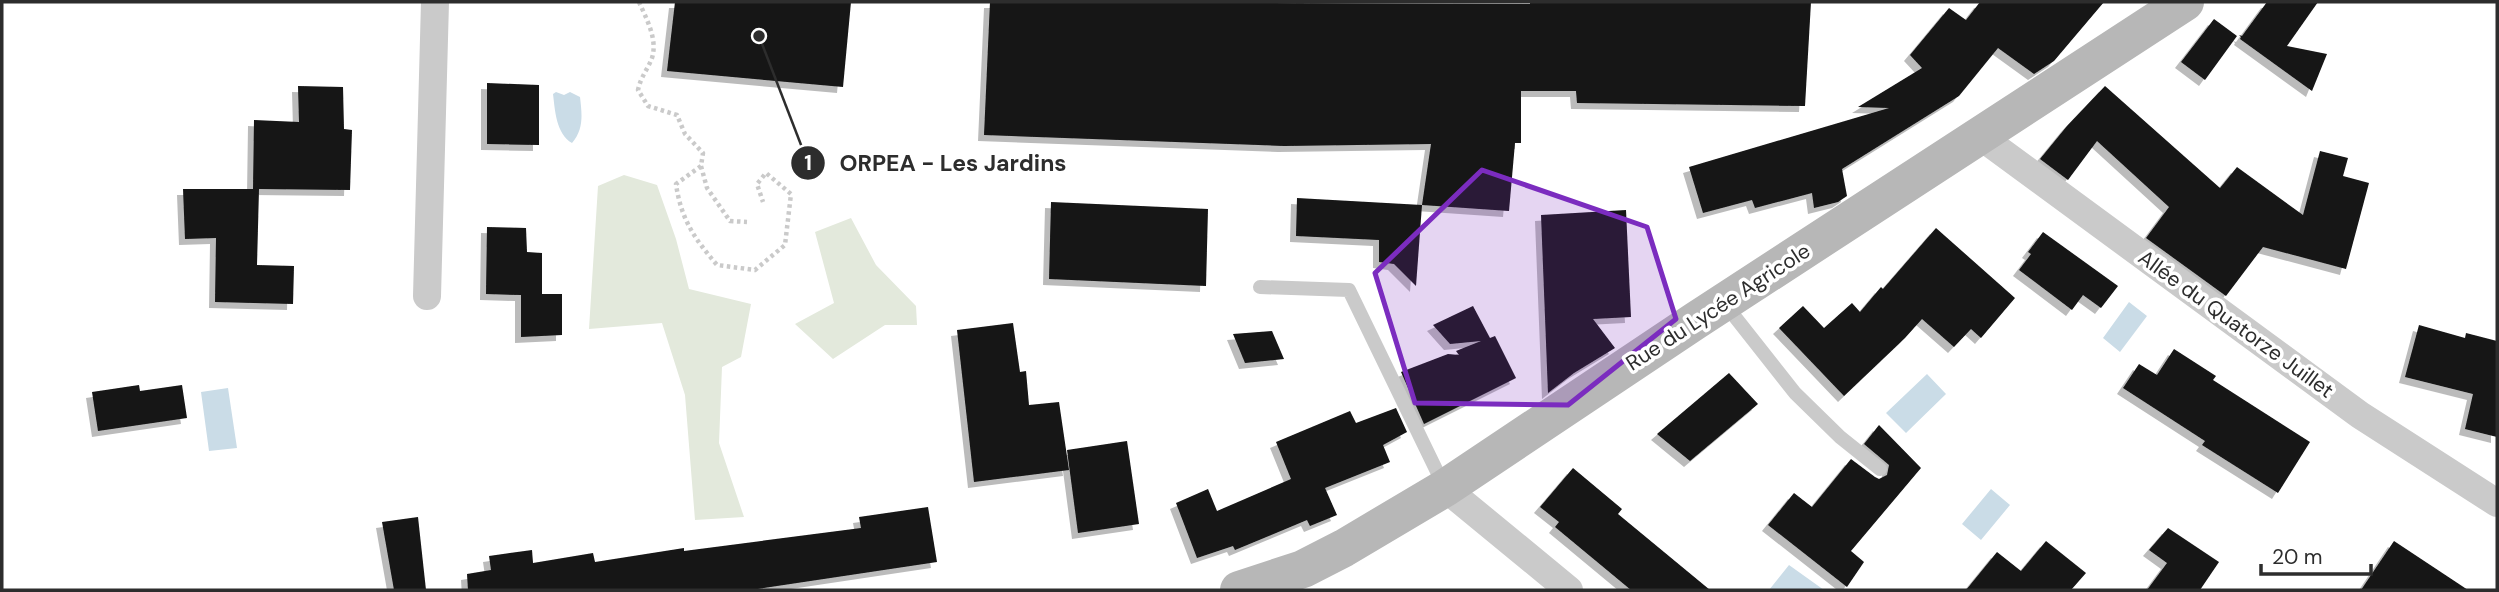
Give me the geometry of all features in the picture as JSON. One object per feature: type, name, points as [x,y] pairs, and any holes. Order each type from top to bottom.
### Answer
[{"type":"street","points":[[426,296],[435,2]]},
{"type":"street","name":"Rue du Lycée Agricole","points":[[1239,590],[1303,569],[1445,488],[1723,302],[2185,2]]},
{"type":"street","name":"Allée du Quatorze Juillet","points":[[1980,136],[2360,415],[2497,503]]},
{"type":"street","points":[[1445,488],[1569,590]]},
{"type":"lane","points":[[1260,286],[1349,290],[1445,488]]},
{"type":"lane","points":[[1723,302],[1795,393],[1840,437],[1880,469]]},
{"type":"path","points":[[639,2],[652,33],[652,57],[641,75],[638,90],[648,106],[677,115],[685,134],[703,153],[701,166],[707,188],[730,221],[747,222]]},
{"type":"path","points":[[701,166],[676,184],[680,209],[699,243],[717,265],[755,270],[785,245],[791,194],[766,173],[757,184],[763,202]]},
{"type":"highlighted area","points":[[1482,170],[1647,227],[1676,319],[1568,405],[1415,403],[1375,273]]},
{"type":"shaded area","points":[[624,175],[657,185],[676,239],[689,289],[751,304],[741,357],[722,367],[719,443],[744,517],[695,520],[685,395],[662,323],[589,329],[598,186]]},
{"type":"shaded area","points":[[851,218],[876,265],[916,306],[917,325],[885,325],[833,359],[795,324],[834,303],[815,232]]},
{"type":"water","points":[[556,92],[564,95],[570,92],[580,97],[580,127],[572,143],[563,134],[557,121],[553,94]]},
{"type":"water","points":[[2129,302],[2147,316],[2120,352],[2103,338]]},
{"type":"water","points":[[1927,374],[1946,394],[1906,433],[1886,413]]},
{"type":"water","points":[[228,388],[237,448],[209,451],[201,392]]},
{"type":"water","points":[[1991,489],[2010,505],[1981,540],[1962,524]]},
{"type":"water","points":[[1789,565],[1824,590],[1769,590]]},
{"type":"building","points":[[675,2],[851,2],[843,87],[667,71]]},
{"type":"building","points":[[990,2],[1811,2],[1805,106],[1577,103],[1576,91],[1521,91],[1521,143],[1515,143],[1509,211],[1422,205],[1431,144],[1284,146],[984,135]]},
{"type":"building","points":[[1980,2],[2104,2],[2054,61],[2034,74],[1998,48],[1959,96],[1842,169],[1847,196],[1838,202],[1814,208],[1812,193],[1755,208],[1752,200],[1703,213],[1689,167],[1889,108],[1858,107],[1922,68],[1910,55],[1949,8],[1966,20]]},
{"type":"building","points":[[2267,2],[2318,2],[2287,46],[2327,54],[2312,91],[2240,39],[2239,35],[2242,36]]},
{"type":"building","points":[[2214,19],[2237,36],[2205,80],[2181,62]]},
{"type":"building","points":[[487,83],[539,85],[539,145],[487,144]]},
{"type":"building","points":[[298,86],[343,87],[344,129],[352,130],[350,190],[259,189],[257,265],[294,266],[293,304],[215,302],[216,238],[185,239],[183,189],[253,189],[254,120],[299,122]]},
{"type":"building","points":[[2105,86],[2220,188],[2237,167],[2303,215],[2320,151],[2348,158],[2343,176],[2369,183],[2346,269],[2263,247],[2226,296],[2146,238],[2169,207],[2097,141],[2068,180],[2040,159]]},
{"type":"building","points":[[1297,198],[1422,205],[1416,286],[1394,264],[1379,262],[1379,240],[1296,236]]},
{"type":"building","points":[[1051,202],[1208,209],[1206,286],[1049,279]]},
{"type":"building","points":[[1626,210],[1631,317],[1593,319],[1615,348],[1574,373],[1548,393],[1541,215]]},
{"type":"building","points":[[487,227],[526,228],[527,252],[542,253],[542,294],[562,294],[562,335],[521,337],[521,295],[486,294]]},
{"type":"building","points":[[1936,228],[2015,298],[1981,338],[1971,329],[1954,347],[1922,319],[1844,396],[1779,328],[1803,306],[1824,328],[1852,303],[1860,312]]},
{"type":"building","points":[[2043,232],[2118,286],[2101,308],[2083,295],[2072,310],[2019,270]]},
{"type":"building","points":[[1473,306],[1490,338],[1495,336],[1516,378],[1424,424],[1401,372],[1448,354],[1459,355],[1456,351],[1481,341],[1450,344],[1433,325]]},
{"type":"building","points":[[1013,323],[1020,372],[1026,371],[1029,405],[1059,402],[1069,470],[974,482],[957,330]]},
{"type":"building","points":[[2419,325],[2465,338],[2466,333],[2497,341],[2497,437],[2465,429],[2473,394],[2405,377]]},
{"type":"building","points":[[1272,331],[1284,359],[1245,363],[1233,334]]},
{"type":"building","points":[[2174,349],[2216,376],[2213,380],[2310,442],[2278,493],[2202,445],[2205,441],[2123,388],[2139,364],[2157,375]]},
{"type":"building","points":[[1729,373],[1758,404],[1690,461],[1657,434]]},
{"type":"building","points":[[139,385],[140,391],[182,385],[187,418],[98,431],[92,392]]},
{"type":"building","points":[[1396,408],[1407,432],[1383,445],[1390,462],[1325,488],[1337,515],[1310,526],[1307,520],[1235,550],[1233,546],[1197,558],[1176,503],[1208,489],[1217,511],[1291,479],[1276,442],[1350,411],[1356,423]]},
{"type":"building","points":[[1879,425],[1921,468],[1851,551],[1864,562],[1847,587],[1768,525],[1794,493],[1812,507],[1851,459],[1879,479],[1887,475],[1889,465],[1864,444]]},
{"type":"building","points":[[1127,441],[1139,524],[1078,533],[1067,450]]},
{"type":"building","points":[[1573,468],[1622,509],[1618,514],[1710,590],[1631,590],[1555,527],[1559,522],[1540,507]]},
{"type":"building","points":[[928,507],[937,562],[751,590],[468,590],[467,574],[491,570],[489,556],[532,550],[533,563],[593,553],[595,562],[684,548],[684,551],[861,528],[859,517]]},
{"type":"building","points":[[418,517],[426,590],[394,590],[382,522]]},
{"type":"building","points":[[2168,528],[2219,562],[2200,590],[2147,590],[2167,563],[2149,550]]},
{"type":"building","points":[[2046,541],[2086,573],[2071,590],[1966,590],[1997,552],[2021,571]]},
{"type":"building","points":[[2394,541],[2468,590],[2361,590]]},
{"type":"place","name":"ORPEA - Les Jardins","points":[[759,36]]}]
